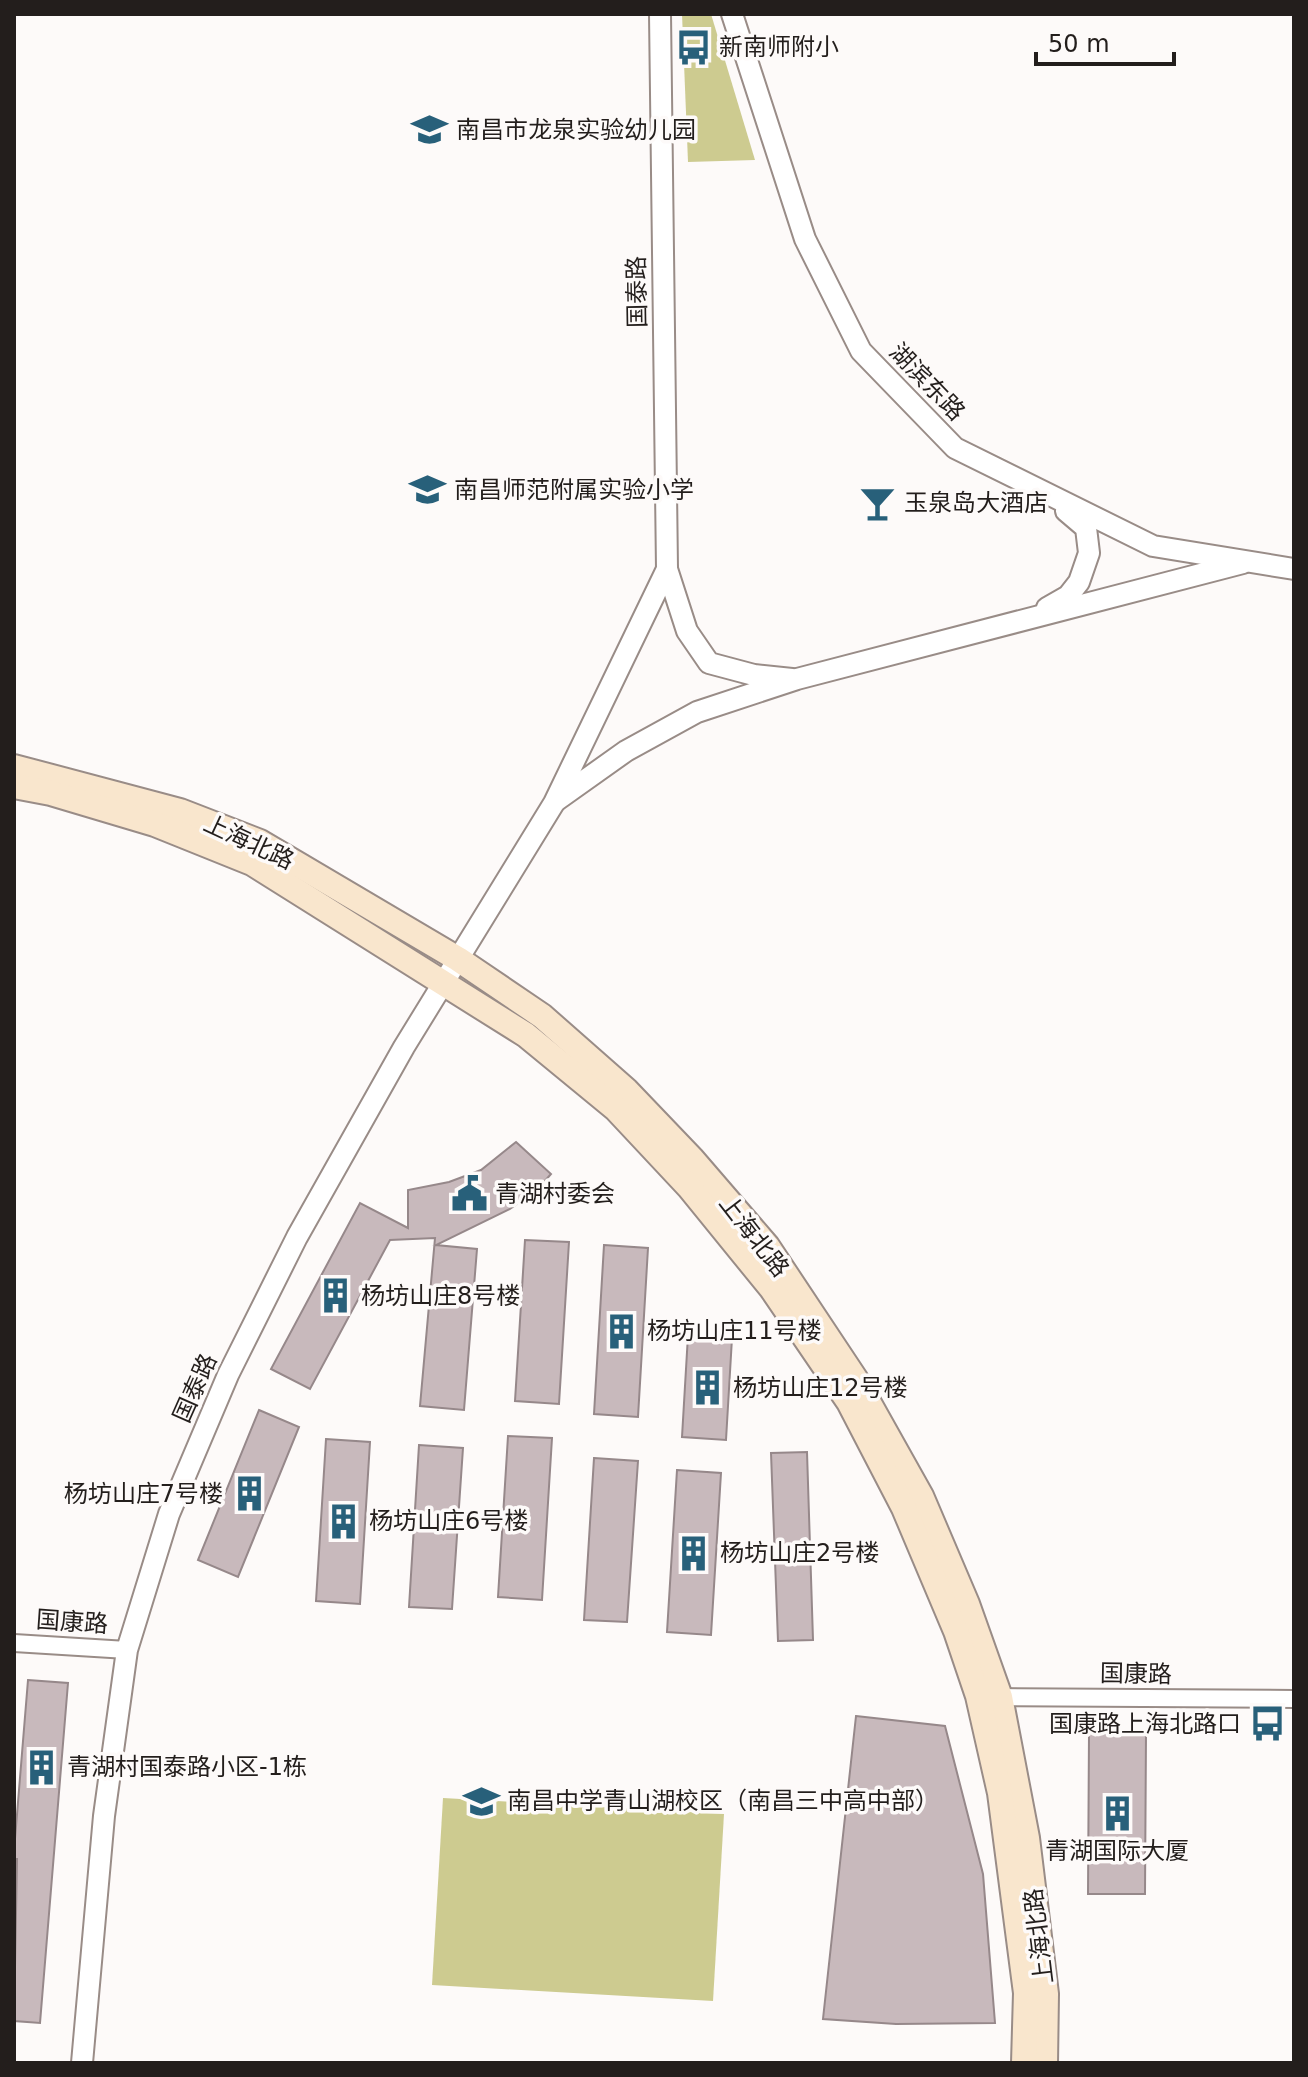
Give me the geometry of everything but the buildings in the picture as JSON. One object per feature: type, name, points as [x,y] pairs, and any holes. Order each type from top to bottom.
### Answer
[{"type":"main road","name":"上海北路","points":[[14,767],[180,811],[260,842],[458,959],[542,1016],[626,1090],[692,1159],[767,1246],[856,1380],[921,1496],[967,1604],[1029,1854],[1046,1994],[1045,2063]]},
{"type":"main road","name":"上海北路","points":[[14,786],[51,793],[155,824],[252,863],[526,1035],[616,1109],[689,1187],[772,1289],[849,1402],[904,1508],[956,1631],[989,1697],[1026,1993],[1024,2063]]},
{"type":"street","name":"国泰路","points":[[660,14],[667,569],[687,631],[709,663],[754,675],[797,679]]},
{"type":"street","name":"湖滨东路","points":[[732,14],[805,239],[861,351],[955,448],[1153,546],[1294,569]]},
{"type":"street","points":[[1026,620],[1068,596],[1079,582],[1089,553],[1086,528],[1028,484]]},
{"type":"street","name":"国泰路","points":[[554,803],[626,751],[697,712],[797,679],[1250,562]]},
{"type":"street","name":"国泰路","points":[[82,2063],[104,1816],[127,1650],[169,1514],[228,1375],[297,1237],[443,983],[554,803],[667,569]]},
{"type":"street","name":"国康路","points":[[14,1643],[127,1650]]},
{"type":"street","name":"国康路","points":[[989,1697],[1294,1699]]},
{"type":"shaded area","points":[[682,14],[711,14],[755,160],[688,162]]},
{"type":"shaded area","points":[[443,1798],[724,1814],[713,2001],[432,1985]]},
{"type":"place","name":"新南师附小","points":[[693,47]]},
{"type":"place","name":"南昌市龙泉实验幼儿园","points":[[430,130]]},
{"type":"place","name":"南昌师范附属实验小学","points":[[428,490]]},
{"type":"place","name":"玉泉岛大酒店","points":[[878,503]]},
{"type":"place","name":"青湖村委会","points":[[469,1194]]},
{"type":"place","name":"杨坊山庄8号楼","points":[[335,1296]]},
{"type":"place","name":"杨坊山庄11号楼","points":[[621,1331]]},
{"type":"place","name":"杨坊山庄12号楼","points":[[707,1388]]},
{"type":"place","name":"杨坊山庄7号楼","points":[[249,1494]]},
{"type":"place","name":"杨坊山庄6号楼","points":[[343,1521]]},
{"type":"place","name":"杨坊山庄2号楼","points":[[694,1553]]},
{"type":"place","name":"国康路上海北路口","points":[[1267,1724]]},
{"type":"place","name":"青湖村国泰路小区-1栋","points":[[41,1767]]},
{"type":"place","name":"南昌中学青山湖校区（南昌三中高中部）","points":[[481,1801]]},
{"type":"place","name":"青湖国际大厦","points":[[1117,1814]]}]
